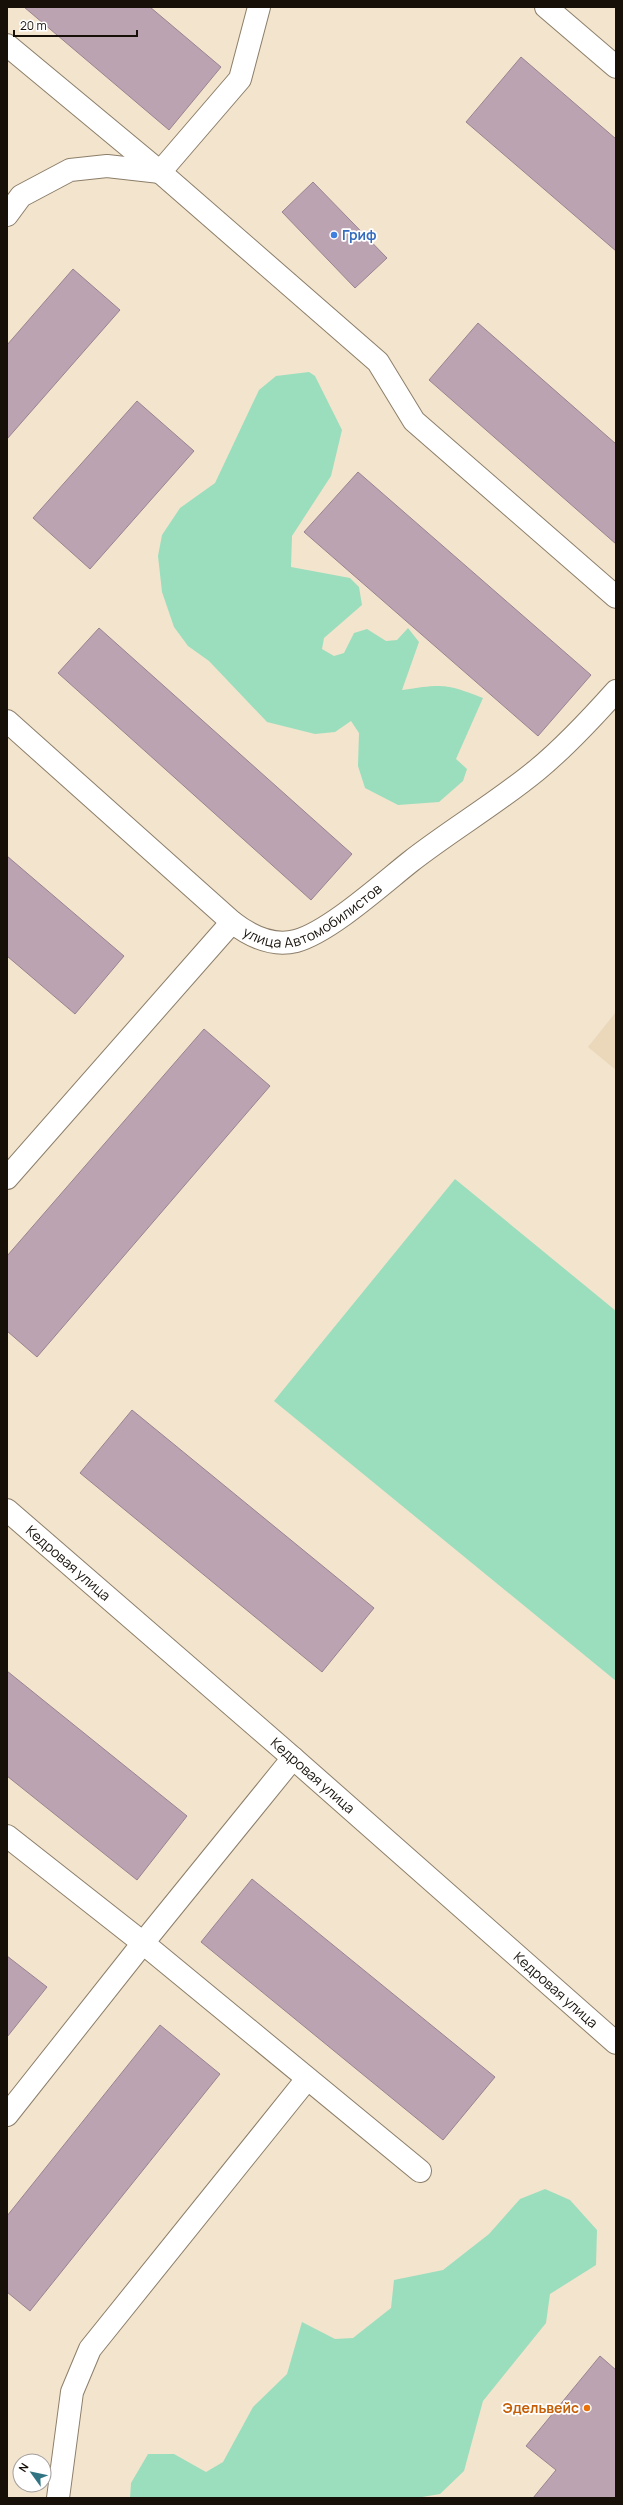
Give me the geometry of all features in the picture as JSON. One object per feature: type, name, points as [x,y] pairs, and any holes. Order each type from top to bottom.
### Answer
[{"type":"street","points":[[160,172],[240,79],[259,7]]},
{"type":"street","points":[[546,7],[616,67]]},
{"type":"street","points":[[7,45],[160,172],[378,362],[414,421],[616,597]]},
{"type":"street","points":[[7,215],[21,196],[70,170],[107,166],[160,172]]},
{"type":"street","name":"улица Автомобилистов","points":[[7,1178],[232,922],[249,935],[274,942],[295,941],[322,930],[423,852],[536,771],[573,739],[616,691]]},
{"type":"street","points":[[7,721],[232,922]]},
{"type":"street","name":"Кедровая улица","points":[[7,1510],[293,1758],[616,2043]]},
{"type":"street","points":[[7,2115],[143,1943],[293,1758]]},
{"type":"street","points":[[7,1836],[143,1943],[420,2171]]},
{"type":"street","points":[[58,2498],[72,2392],[90,2349],[307,2079]]},
{"type":"shaded area","points":[[616,1012],[616,1070],[588,1047]]},
{"type":"green space","points":[[309,372],[315,376],[342,430],[331,476],[292,536],[291,567],[350,578],[359,587],[362,605],[324,638],[322,649],[334,656],[344,653],[354,633],[367,629],[386,641],[397,640],[408,628],[419,642],[402,690],[443,686],[451,687],[483,698],[456,759],[467,769],[463,781],[439,802],[398,805],[365,788],[358,766],[359,733],[351,721],[335,732],[315,734],[267,722],[209,661],[188,646],[174,627],[162,592],[158,556],[162,535],[180,508],[215,483],[259,390],[276,376]]},
{"type":"green space","points":[[455,1179],[616,1311],[616,1681],[274,1401]]},
{"type":"green space","points":[[545,2189],[570,2200],[597,2230],[596,2265],[550,2294],[546,2323],[483,2401],[464,2471],[440,2494],[416,2498],[130,2498],[131,2483],[148,2454],[174,2454],[206,2472],[223,2462],[253,2407],[287,2374],[302,2322],[335,2339],[353,2338],[391,2308],[394,2280],[443,2270],[489,2234],[520,2199]]},
{"type":"building","points":[[24,7],[150,7],[221,67],[169,130]]},
{"type":"building","points":[[521,57],[616,139],[616,251],[466,122]]},
{"type":"building","name":"Гриф","points":[[313,182],[387,258],[355,288],[282,212]]},
{"type":"building","points":[[73,269],[120,310],[7,439],[7,345]]},
{"type":"building","points":[[478,323],[616,444],[616,544],[429,380]]},
{"type":"building","points":[[137,401],[194,451],[90,569],[33,518]]},
{"type":"building","points":[[358,472],[591,675],[538,736],[304,532]]},
{"type":"building","points":[[99,628],[352,854],[311,900],[58,673]]},
{"type":"building","points":[[7,856],[124,956],[75,1014],[7,956]]},
{"type":"building","points":[[204,1029],[270,1086],[37,1357],[7,1331],[7,1256]]},
{"type":"building","points":[[132,1410],[374,1608],[322,1672],[80,1473]]},
{"type":"building","points":[[7,1671],[187,1816],[137,1880],[7,1776]]},
{"type":"building","points":[[252,1879],[495,2077],[443,2140],[201,1942]]},
{"type":"building","points":[[7,1956],[47,1987],[7,2037]]},
{"type":"building","points":[[160,2025],[220,2074],[30,2311],[7,2292],[7,2216]]},
{"type":"building","name":"Эдельвейс","points":[[600,2356],[616,2370],[616,2498],[533,2498],[556,2470],[526,2446]]},
{"type":"place","name":"Гриф","points":[[334,235]]},
{"type":"place","name":"Эдельвейс","points":[[587,2408]]}]
